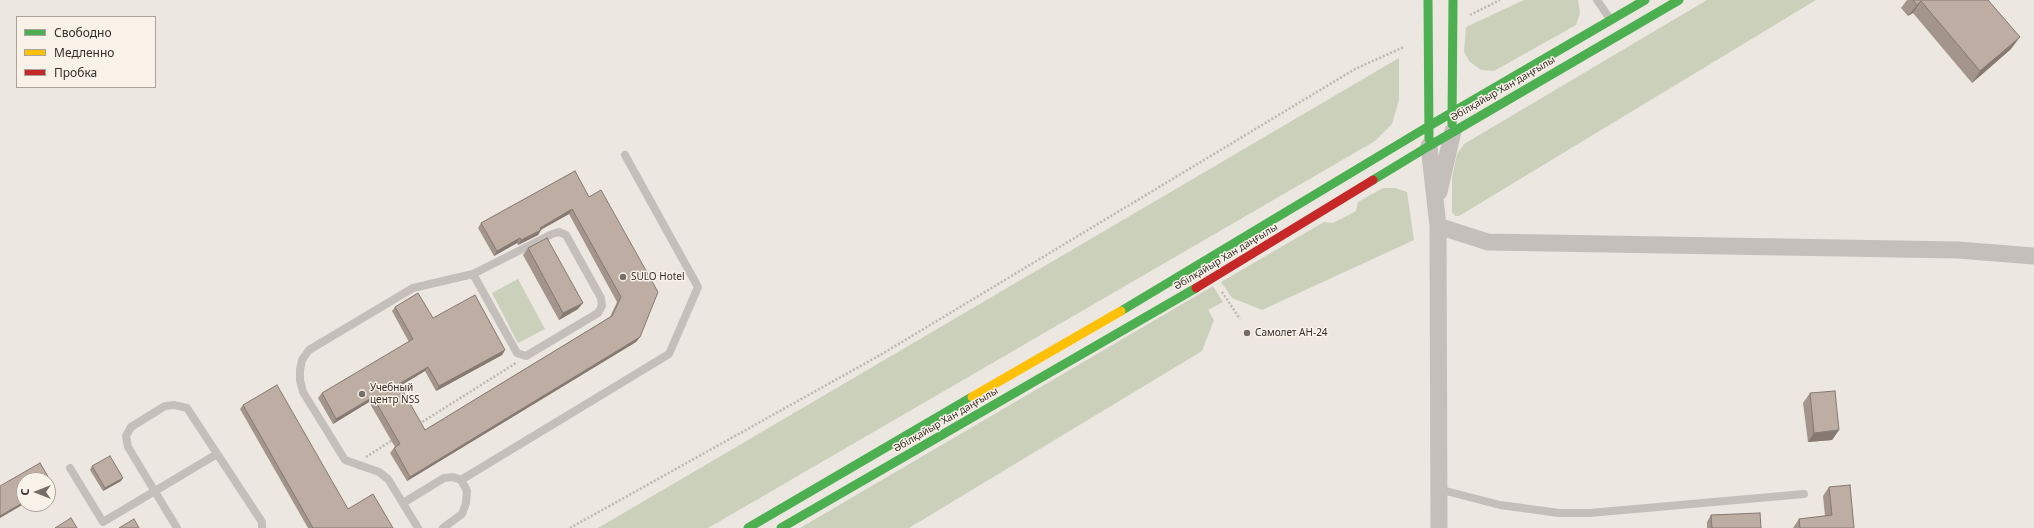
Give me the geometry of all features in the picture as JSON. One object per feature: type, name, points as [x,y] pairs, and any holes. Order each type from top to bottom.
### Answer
[{"type":"street","points":[[1428,0],[1429,146],[1438,226],[1439,528]]},
{"type":"street","points":[[1436,204],[1453,131],[1451,113],[1453,0]]},
{"type":"street","name":"Әбілқайыр Хан даңғылы","points":[[748,528],[1208,260],[1429,126],[1645,0]]},
{"type":"street","name":"Әбілқайыр Хан даңғылы","points":[[781,528],[1213,278],[1453,131],[1678,0]]},
{"type":"street","points":[[1438,226],[1488,242],[1958,250],[2034,256]]},
{"type":"lane","points":[[1597,0],[1611,20]]},
{"type":"lane","points":[[461,480],[669,354],[698,287],[625,155]]},
{"type":"lane","points":[[418,528],[388,479],[379,472],[345,460],[303,392],[300,380],[302,360],[309,350],[413,288],[473,274],[552,234],[559,232],[566,235],[601,298],[602,306],[598,313],[526,356],[517,353],[473,274]]},
{"type":"lane","points":[[178,528],[128,447],[126,436],[131,427],[165,406],[174,405],[187,408],[262,522],[262,528]]},
{"type":"lane","points":[[70,468],[103,522],[217,454]]},
{"type":"lane","points":[[403,503],[444,478],[453,477],[461,480],[467,491],[466,503],[462,514],[443,528]]},
{"type":"lane","points":[[1438,489],[1500,505],[1560,513],[1590,513],[1804,494]]},
{"type":"path","points":[[1453,24],[1500,0]]},
{"type":"path","points":[[570,528],[882,354],[1355,69],[1404,46]]},
{"type":"path","points":[[1213,278],[1240,319]]},
{"type":"path","points":[[414,427],[514,366],[526,356]]},
{"type":"path","points":[[354,464],[400,436]]},
{"type":"green space","points":[[1524,0],[1578,0],[1580,13],[1576,25],[1494,71],[1481,70],[1470,62],[1464,52],[1466,27]]},
{"type":"green space","points":[[1707,0],[1816,0],[1459,216],[1455,216],[1452,212],[1452,178],[1457,154],[1464,144]]},
{"type":"green space","points":[[1399,58],[1399,100],[1392,124],[1375,141],[708,528],[598,528]]},
{"type":"green space","points":[[1383,188],[1395,188],[1407,192],[1414,240],[1262,310],[1232,298],[1221,282],[1324,222],[1333,223],[1356,211],[1358,202]]},
{"type":"green space","points":[[518,279],[545,329],[518,343],[492,293]]},
{"type":"green space","points":[[1213,286],[1223,302],[1208,310],[1214,320],[1202,351],[909,528],[800,528]]},
{"type":"building","points":[[1913,0],[1988,0],[2020,37],[1980,71],[1921,1],[1917,5]]},
{"type":"building","points":[[575,171],[589,197],[601,190],[658,292],[640,337],[410,477],[394,448],[400,444],[373,397],[336,419],[322,393],[413,339],[395,307],[418,293],[433,318],[475,295],[505,350],[439,386],[428,367],[399,384],[425,430],[612,316],[621,297],[572,209],[540,228],[541,230],[521,240],[520,238],[497,251],[481,223]]},
{"type":"building","points":[[547,238],[583,303],[563,313],[528,248]]},
{"type":"building","points":[[277,385],[348,509],[373,494],[393,528],[313,528],[243,405]]},
{"type":"building","points":[[1835,391],[1839,430],[1814,433],[1810,393]]},
{"type":"building","points":[[110,456],[123,478],[105,488],[92,466]]},
{"type":"building","points":[[40,463],[45,472],[24,472]]},
{"type":"building","points":[[16,477],[16,507],[0,516],[0,486]]},
{"type":"building","points":[[1850,485],[1854,528],[1800,528],[1799,519],[1832,515],[1829,487]]},
{"type":"building","points":[[1760,513],[1761,528],[1712,528],[1711,515]]},
{"type":"building","points":[[71,518],[77,528],[55,528]]},
{"type":"building","points":[[134,519],[139,528],[119,528]]},
{"type":"traffic: fast","points":[[1428,0],[1429,139]]},
{"type":"traffic: fast","points":[[1452,124],[1453,0]]},
{"type":"traffic: fast","points":[[1429,126],[1645,0]]},
{"type":"traffic: fast","points":[[1429,146],[1679,0]]},
{"type":"traffic: fast","points":[[1121,311],[1429,126]]},
{"type":"traffic: fast","points":[[1373,180],[1429,146]]},
{"type":"traffic: fast","points":[[781,528],[1196,288]]},
{"type":"traffic: fast","points":[[748,528],[972,397]]},
{"type":"traffic: slow","points":[[972,397],[1121,311]]},
{"type":"traffic: jam","points":[[1196,288],[1373,180]]},
{"type":"place","name":"SULO Hotel","points":[[623,277]]},
{"type":"place","name":"Самолет АН-24","points":[[1247,333]]},
{"type":"place","name":"Учебный центр NSS","points":[[362,394]]}]
